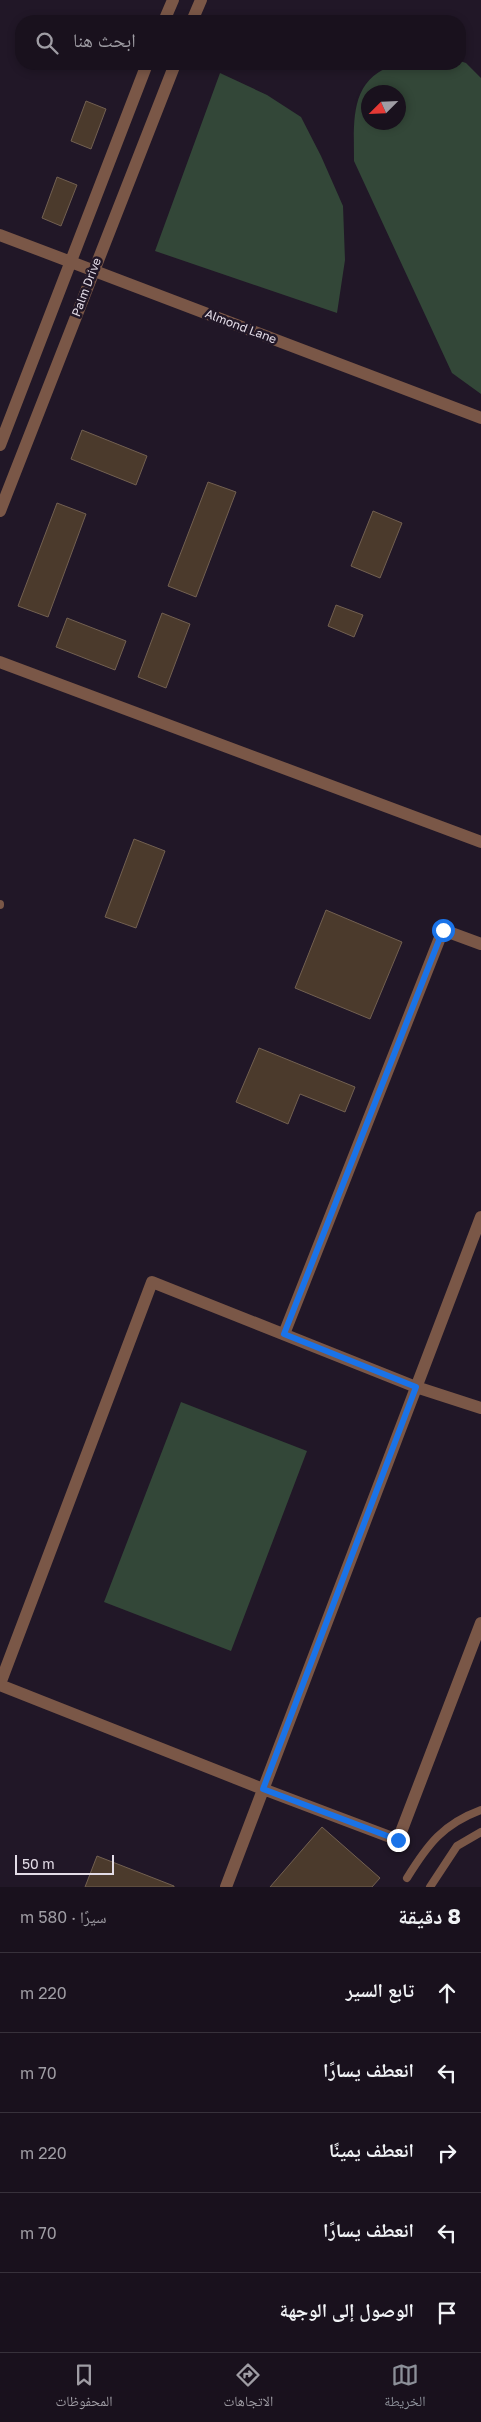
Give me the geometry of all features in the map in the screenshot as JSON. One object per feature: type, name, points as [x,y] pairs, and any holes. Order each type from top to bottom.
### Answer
[{"type":"street","points":[[166,15],[172,0]]},
{"type":"street","points":[[194,15],[200,0]]},
{"type":"street","name":"Palm Drive","points":[[0,445],[145,70]]},
{"type":"street","name":"Palm Drive","points":[[0,511],[173,70]]},
{"type":"street","name":"Almond Lane","points":[[0,235],[481,418]]},
{"type":"street","points":[[0,662],[481,842]]},
{"type":"street","points":[[284,1334],[443,930],[481,944]]},
{"type":"street","points":[[226,1887],[481,1217]]},
{"type":"street","points":[[481,1408],[416,1387],[152,1282],[0,1684],[263,1789],[398,1840],[481,1623]]},
{"type":"lane","points":[[407,1878],[434,1838],[449,1824],[481,1810]]},
{"type":"lane","points":[[430,1887],[457,1846],[481,1832]]},
{"type":"green space","points":[[466,63],[481,78],[481,394],[452,373],[354,161],[355,116],[361,93],[361,130],[406,130],[406,85],[366,85],[370,79],[383,70],[466,70]]},
{"type":"green space","points":[[220,73],[267,95],[301,117],[321,156],[343,206],[345,260],[337,313],[155,251]]},
{"type":"green space","points":[[181,1402],[307,1451],[231,1651],[104,1602]]},
{"type":"building","points":[[86,101],[106,109],[91,149],[71,141]]},
{"type":"building","points":[[57,177],[77,185],[61,226],[42,218]]},
{"type":"building","points":[[82,430],[147,456],[136,485],[71,459]]},
{"type":"building","points":[[208,482],[236,492],[196,597],[168,586]]},
{"type":"building","points":[[57,503],[86,514],[48,617],[18,606]]},
{"type":"building","points":[[373,511],[402,523],[380,578],[351,566]]},
{"type":"building","points":[[336,605],[363,615],[354,637],[328,626]]},
{"type":"building","points":[[162,613],[190,624],[166,688],[138,677]]},
{"type":"building","points":[[67,618],[126,641],[115,670],[56,647]]},
{"type":"building","points":[[134,839],[165,851],[136,928],[105,917]]},
{"type":"building","points":[[326,910],[402,942],[370,1019],[295,988]]},
{"type":"building","points":[[259,1048],[355,1087],[345,1112],[300,1094],[288,1124],[236,1102]]},
{"type":"building","points":[[322,1827],[380,1878],[372,1887],[270,1887]]},
{"type":"building","points":[[97,1856],[174,1886],[174,1887],[85,1887]]},
{"type":"route","points":[[398,1840],[263,1789],[416,1387],[284,1334],[443,930]]}]
